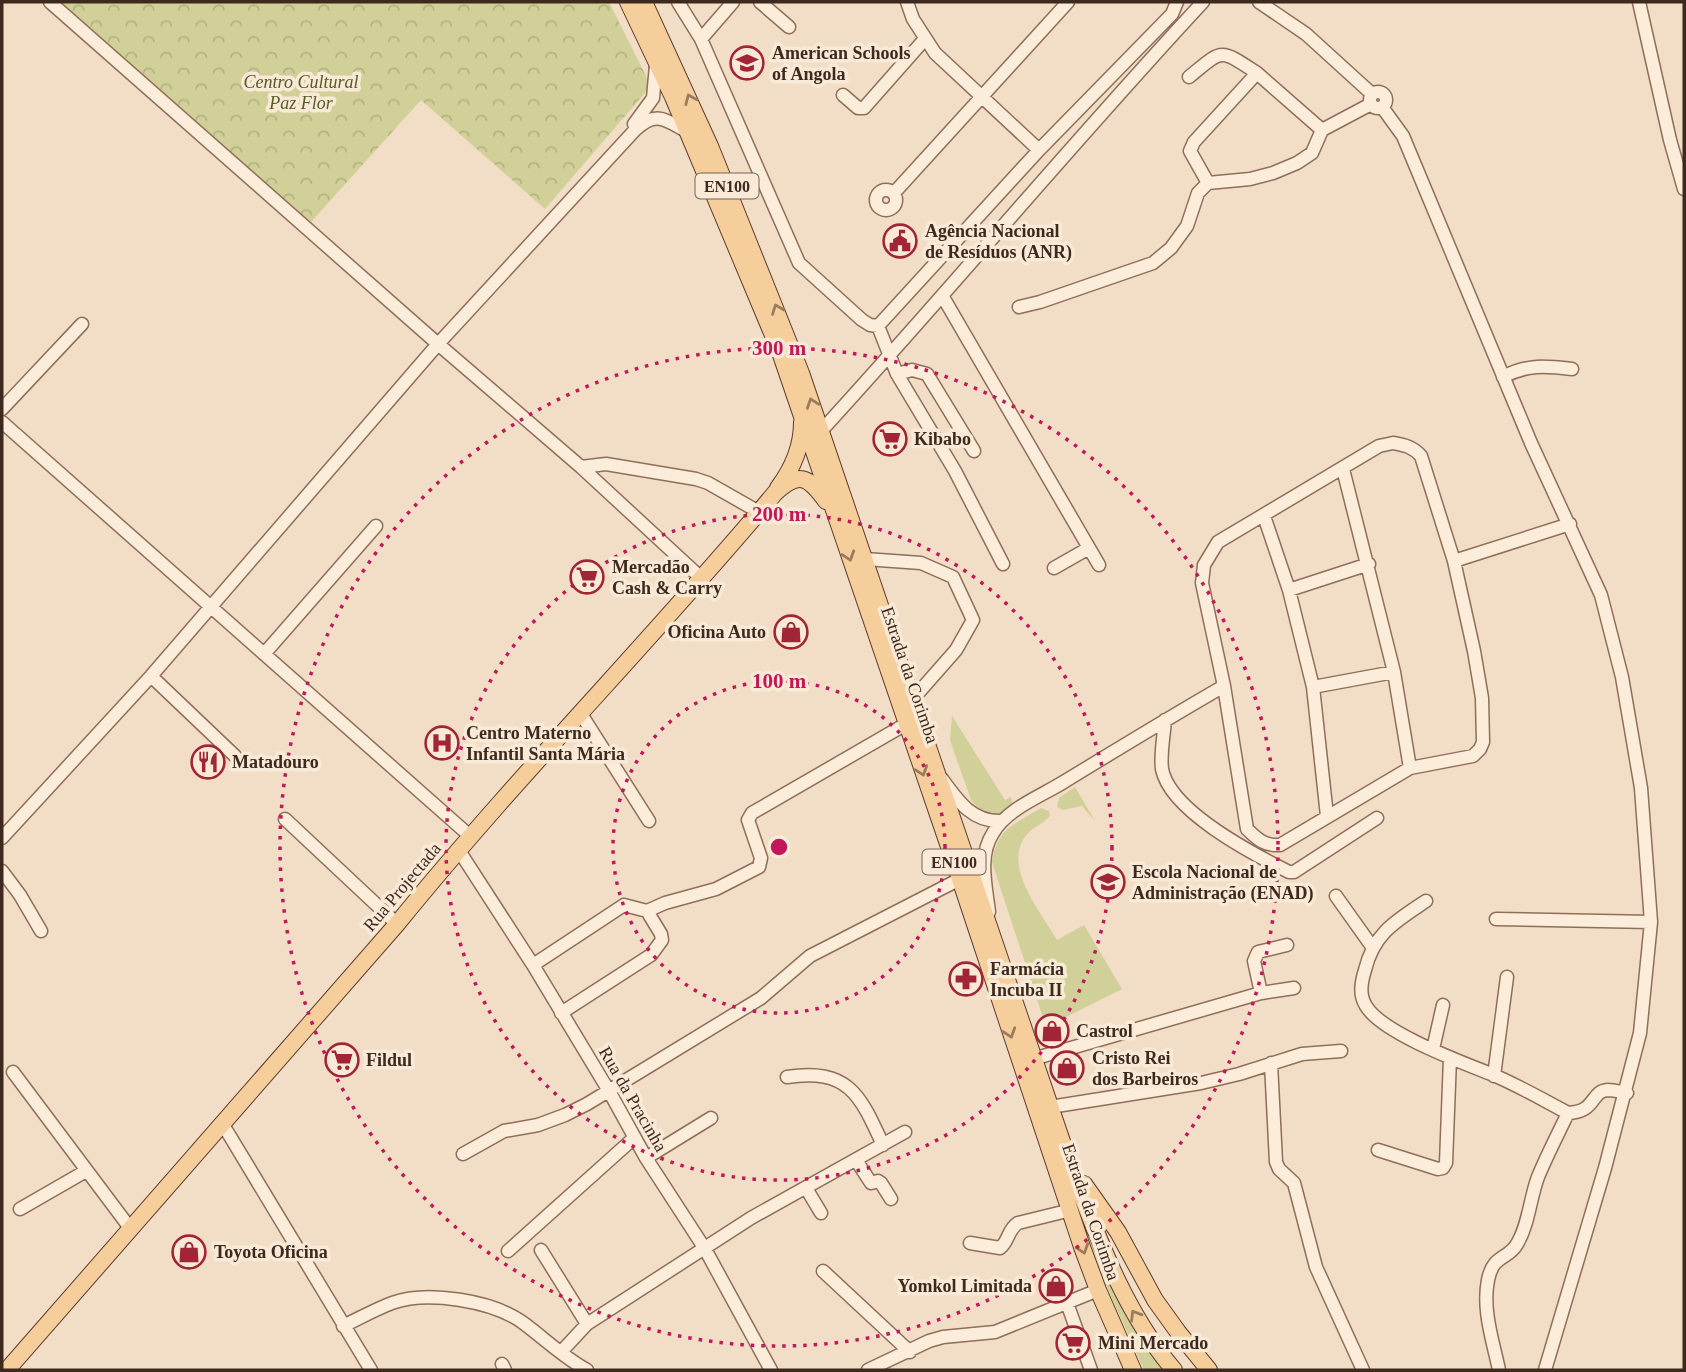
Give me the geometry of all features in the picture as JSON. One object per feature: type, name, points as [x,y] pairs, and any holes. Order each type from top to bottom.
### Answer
[{"type":"main road","name":"Estrada da Corimba","points":[[628,2],[657,58],[780,352],[960,879],[1050,1155],[1098,1290],[1133,1370]]},
{"type":"main road","name":"Estrada da Corimba","points":[[644,2],[761,267],[822,430],[1070,1165],[1119,1287],[1147,1335],[1174,1370]]},
{"type":"main road","points":[[775,493],[798,452],[802,438],[801,414]]},
{"type":"main road","name":"Rua Projectada","points":[[7,1370],[397,925],[470,835],[581,714],[775,493],[787,482],[798,478],[807,480],[816,486],[836,514]]},
{"type":"main road","name":"Estrada da Corimba","points":[[1070,1165],[1118,1232],[1163,1311],[1209,1370]]},
{"type":"street","points":[[50,2],[581,467],[700,577]]},
{"type":"street","points":[[678,2],[701,39],[799,263],[862,320],[878,326]]},
{"type":"street","points":[[701,39],[733,2]]},
{"type":"street","points":[[760,2],[789,27]]},
{"type":"street","points":[[907,2],[924,40],[935,53],[1039,150]]},
{"type":"street","points":[[894,193],[1068,2]]},
{"type":"street","points":[[878,326],[1039,150],[1172,13],[1177,2]]},
{"type":"street","points":[[822,430],[943,297],[1061,158],[1203,2]]},
{"type":"street","points":[[1259,2],[1306,34],[1375,102],[1403,136],[1531,443],[1601,594],[1622,677],[1642,788],[1651,922],[1640,1033],[1627,1093],[1545,1370]]},
{"type":"street","points":[[1639,2],[1670,140],[1684,189]]},
{"type":"street","points":[[843,95],[858,108],[864,107],[924,40]]},
{"type":"street","points":[[1189,77],[1216,54],[1228,54],[1257,73],[1322,130]]},
{"type":"street","points":[[626,139],[632,126],[653,98],[657,58]]},
{"type":"street","points":[[1208,183],[1190,151],[1194,142],[1257,73]]},
{"type":"street","points":[[1019,307],[1153,263],[1171,248],[1187,226],[1198,193],[1208,183],[1250,179],[1297,163],[1312,153],[1322,130],[1375,102]]},
{"type":"street","points":[[2,838],[151,676],[438,344],[626,139],[645,121],[653,118],[662,118],[688,132]]},
{"type":"street","points":[[943,297],[1099,565]]},
{"type":"street","points":[[2,409],[82,324]]},
{"type":"street","points":[[878,326],[897,374],[955,471],[1003,564]]},
{"type":"street","points":[[1503,377],[1534,366],[1572,369]]},
{"type":"street","points":[[897,374],[912,370],[927,374],[974,451]]},
{"type":"street","points":[[2,422],[209,608],[470,835]]},
{"type":"street","points":[[1393,443],[1416,450],[1421,456],[1454,561],[1482,698],[1483,742],[1473,756],[1410,768],[1280,845],[1269,846],[1256,839],[1247,829],[1224,686],[1202,583],[1205,565],[1218,542],[1264,516],[1379,446],[1393,443]]},
{"type":"street","points":[[581,467],[620,465],[696,479],[759,512]]},
{"type":"street","points":[[1343,469],[1394,672],[1410,768]]},
{"type":"street","points":[[1264,516],[1289,590],[1313,687],[1327,816]]},
{"type":"street","points":[[1454,561],[1570,524]]},
{"type":"street","points":[[264,654],[376,526]]},
{"type":"street","points":[[1054,568],[1089,548]]},
{"type":"street","points":[[865,559],[920,563],[953,577],[973,620],[956,650],[912,701]]},
{"type":"street","points":[[1289,590],[1368,564]]},
{"type":"street","points":[[1313,687],[1394,672]]},
{"type":"street","points":[[151,676],[235,756]]},
{"type":"street","points":[[990,929],[984,865],[991,834],[1001,821],[1224,686]]},
{"type":"street","points":[[581,714],[649,821]]},
{"type":"street","points":[[1165,720],[1163,771],[1177,797],[1197,816],[1253,854],[1289,873],[1377,818]]},
{"type":"street","points":[[533,965],[624,905],[647,911],[665,903],[716,889],[759,867],[761,858],[748,820],[752,813],[906,724]]},
{"type":"street","points":[[937,772],[963,807],[990,821],[1001,821]]},
{"type":"street","points":[[285,819],[397,925]]},
{"type":"street","name":"Rua da Pracinha","points":[[458,849],[533,965],[646,1158],[705,1249],[766,1369]]},
{"type":"street","points":[[2,871],[20,895],[40,930]]},
{"type":"street","points":[[463,1154],[503,1131],[538,1125],[565,1115],[609,1091],[761,998],[810,956],[960,879]]},
{"type":"street","points":[[1336,896],[1373,948]]},
{"type":"street","points":[[1426,901],[1379,936],[1373,948],[1361,983],[1365,1005],[1383,1025],[1568,1113],[1581,1112],[1588,1108],[1601,1092],[1608,1090],[1627,1093]]},
{"type":"street","points":[[561,1013],[651,955],[658,947],[662,940],[661,934],[647,911]]},
{"type":"street","points":[[1496,919],[1651,922]]},
{"type":"street","points":[[1261,993],[1254,956],[1258,952],[1287,945]]},
{"type":"street","points":[[1494,1076],[1507,977]]},
{"type":"street","points":[[1033,1059],[1261,993],[1294,988]]},
{"type":"street","points":[[1433,1049],[1443,1005]]},
{"type":"street","points":[[1050,1107],[1201,1083],[1302,1054],[1341,1051]]},
{"type":"street","points":[[1378,1150],[1438,1169],[1444,1168],[1450,1058]]},
{"type":"street","points":[[1271,1063],[1276,1162],[1279,1169],[1294,1183],[1316,1266],[1363,1370]]},
{"type":"street","points":[[13,1072],[130,1228]]},
{"type":"street","points":[[787,1077],[809,1074],[824,1076],[854,1091],[883,1145]]},
{"type":"street","points":[[1499,1370],[1487,1313],[1488,1280],[1492,1267],[1499,1258],[1516,1247],[1538,1178],[1568,1113]]},
{"type":"street","points":[[646,1158],[711,1118]]},
{"type":"street","points":[[222,1123],[371,1370]]},
{"type":"street","points":[[561,1352],[587,1324],[751,1218],[905,1132]]},
{"type":"street","points":[[509,1251],[634,1138]]},
{"type":"street","points":[[856,1160],[865,1177],[871,1183],[881,1183],[891,1199]]},
{"type":"street","points":[[20,1209],[86,1171]]},
{"type":"street","points":[[806,1188],[821,1213]]},
{"type":"street","points":[[970,1243],[1000,1248],[1018,1223],[1071,1210]]},
{"type":"street","points":[[541,1250],[587,1324]]},
{"type":"street","points":[[823,1271],[910,1352]]},
{"type":"street","points":[[868,1370],[929,1341],[995,1332],[1098,1290]]},
{"type":"street","points":[[344,1326],[405,1299],[476,1301],[521,1321],[587,1370]]},
{"type":"street","points":[[1067,1303],[1091,1370]]},
{"type":"green space","name":"Centro Cultural Paz Flor","points":[[64,2],[609,2],[651,86],[545,209],[421,100],[311,222],[60,5]]},
{"type":"green space","points":[[952,716],[1005,800],[1011,797],[1013,807],[998,816],[984,814],[971,800],[950,740]]},
{"type":"green space","points":[[1075,787],[1095,821],[1082,806],[1063,810],[1057,807],[1059,798]]},
{"type":"green space","points":[[1041,808],[1049,811],[1050,816],[1025,837],[1019,849],[1018,862],[1027,890],[1057,940],[1084,925],[1122,989],[1046,1027],[992,862],[1003,834],[1015,823]]},
{"type":"green space","points":[[1072,1195],[1110,1284],[1134,1328],[1165,1370],[1144,1370],[1107,1287]]},
{"type":"place","name":"American Schools of Angola","points":[[747,63]]},
{"type":"place","name":"Agência Nacional de Resíduos (ANR)","points":[[900,241]]},
{"type":"place","name":"Kibabo","points":[[890,439]]},
{"type":"place","name":"Mercadão Cash & Carry","points":[[587,577]]},
{"type":"place","name":"Oficina Auto","points":[[791,632]]},
{"type":"place","name":"Centro Materno Infantil Santa Mária","points":[[442,743]]},
{"type":"place","name":"Matadouro","points":[[208,762]]},
{"type":"place","name":"Escola Nacional de Administração (ENAD)","points":[[1108,882]]},
{"type":"place","name":"Farmácia Incuba II","points":[[966,979]]},
{"type":"place","name":"Castrol","points":[[1052,1031]]},
{"type":"place","name":"Fildul","points":[[342,1060]]},
{"type":"place","name":"Cristo Rei dos Barbeiros","points":[[1067,1068]]},
{"type":"place","name":"Toyota Oficina","points":[[189,1252]]},
{"type":"place","name":"Yomkol Limitada","points":[[1056,1286]]},
{"type":"place","name":"Mini Mercado","points":[[1073,1343]]}]
